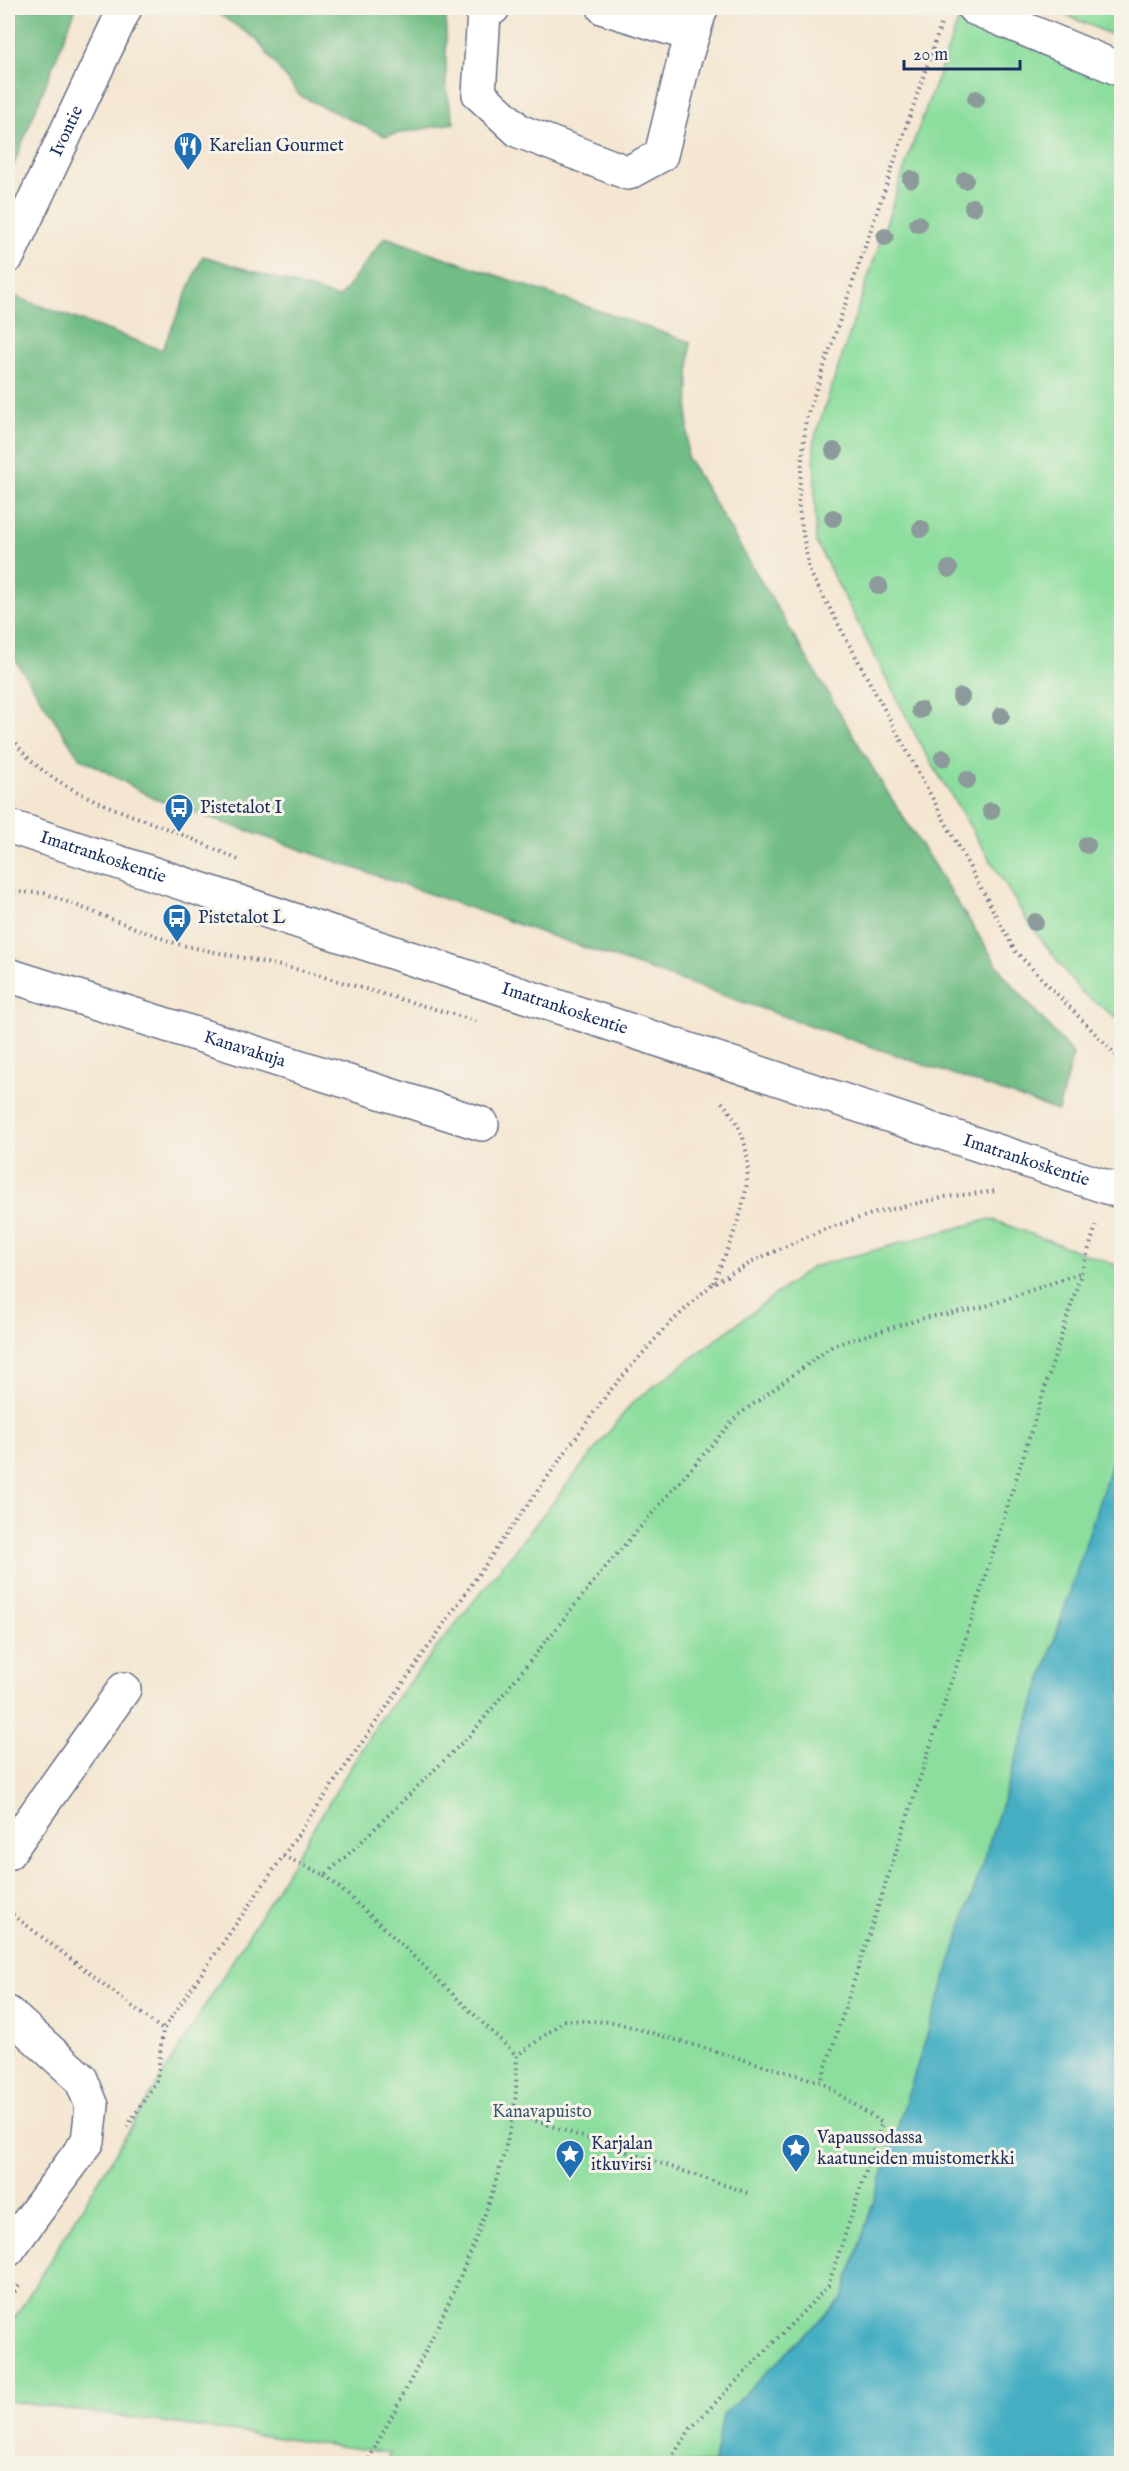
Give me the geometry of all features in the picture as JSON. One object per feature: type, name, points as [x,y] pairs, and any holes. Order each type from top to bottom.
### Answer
[{"type":"main road","name":"Ivontie","points":[[8,256],[125,8]]},
{"type":"main road","points":[[493,8],[484,13],[479,94],[519,131],[628,173],[661,155],[682,64],[696,21],[604,8]]},
{"type":"main road","points":[[974,8],[1122,70]]},
{"type":"main road","name":"Imatrankoskentie","points":[[8,826],[1122,1192]]},
{"type":"main road","name":"Kanavakuja","points":[[8,975],[482,1124]]},
{"type":"main road","points":[[8,1853],[124,1689]]},
{"type":"main road","points":[[8,2013],[81,2079],[92,2106],[88,2140],[8,2250]]},
{"type":"path","points":[[943,19],[807,419],[798,503],[807,559],[809,570],[1015,951],[1122,1061]]},
{"type":"path","points":[[8,760],[13,741]]},
{"type":"path","points":[[8,892],[44,893],[177,944],[300,970],[482,1023]]},
{"type":"path","points":[[712,1284],[729,1246],[747,1191],[745,1139],[730,1111],[716,1096]]},
{"type":"path","points":[[124,2132],[157,2080],[163,2031],[508,1532],[608,1393],[664,1329],[712,1284],[764,1256],[825,1229],[875,1213],[945,1197],[1002,1191]]},
{"type":"path","points":[[820,2082],[1083,1272],[1098,1218]]},
{"type":"path","points":[[325,1875],[473,1732],[609,1564],[737,1416],[834,1345],[924,1318],[984,1307],[1083,1272]]},
{"type":"path","points":[[283,1856],[325,1875],[381,1925],[517,2056]]},
{"type":"path","points":[[8,1911],[163,2031]]},
{"type":"path","points":[[366,2463],[411,2381],[472,2253],[513,2114],[517,2056],[565,2019],[614,2022],[820,2082],[882,2123],[828,2286],[691,2428],[667,2463]]},
{"type":"path","points":[[513,2114],[748,2193]]},
{"type":"path","points":[[8,2302],[20,2283]]},
{"type":"green space","points":[[8,8],[76,8],[8,179]]},
{"type":"green space","points":[[210,8],[446,8],[446,88],[454,123],[385,136],[300,96],[256,39]]},
{"type":"green space","points":[[1050,8],[1121,8],[1121,39],[1117,37]]},
{"type":"green space","points":[[959,19],[1121,76],[1121,1014],[1116,1017],[1081,992],[1028,922],[923,749],[816,542],[814,440],[911,149]]},
{"type":"green space","points":[[385,237],[690,342],[687,457],[884,787],[1003,974],[1073,1054],[1058,1111],[155,799],[79,757],[8,649],[8,308],[13,296],[162,350],[203,256],[339,298]]},
{"type":"green space","name":"Kanavapuisto","points":[[990,1219],[1121,1267],[1121,1434],[842,2299],[723,2415],[714,2463],[386,2463],[390,2453],[8,2401],[8,2329],[380,1719],[632,1403],[812,1267]]},
{"type":"water","points":[[1121,1434],[1121,2463],[714,2463],[723,2415],[842,2299]]},
{"type":"place","name":"Karelian Gourmet","points":[[188,172]]},
{"type":"place","name":"Pistetalot I","points":[[179,834]]},
{"type":"place","name":"Pistetalot L","points":[[177,944]]},
{"type":"place","name":"Vapaussodassa kaatuneiden muistomerkki","points":[[796,2174]]},
{"type":"place","name":"Karjalan itkuvirsi","points":[[570,2180]]}]
